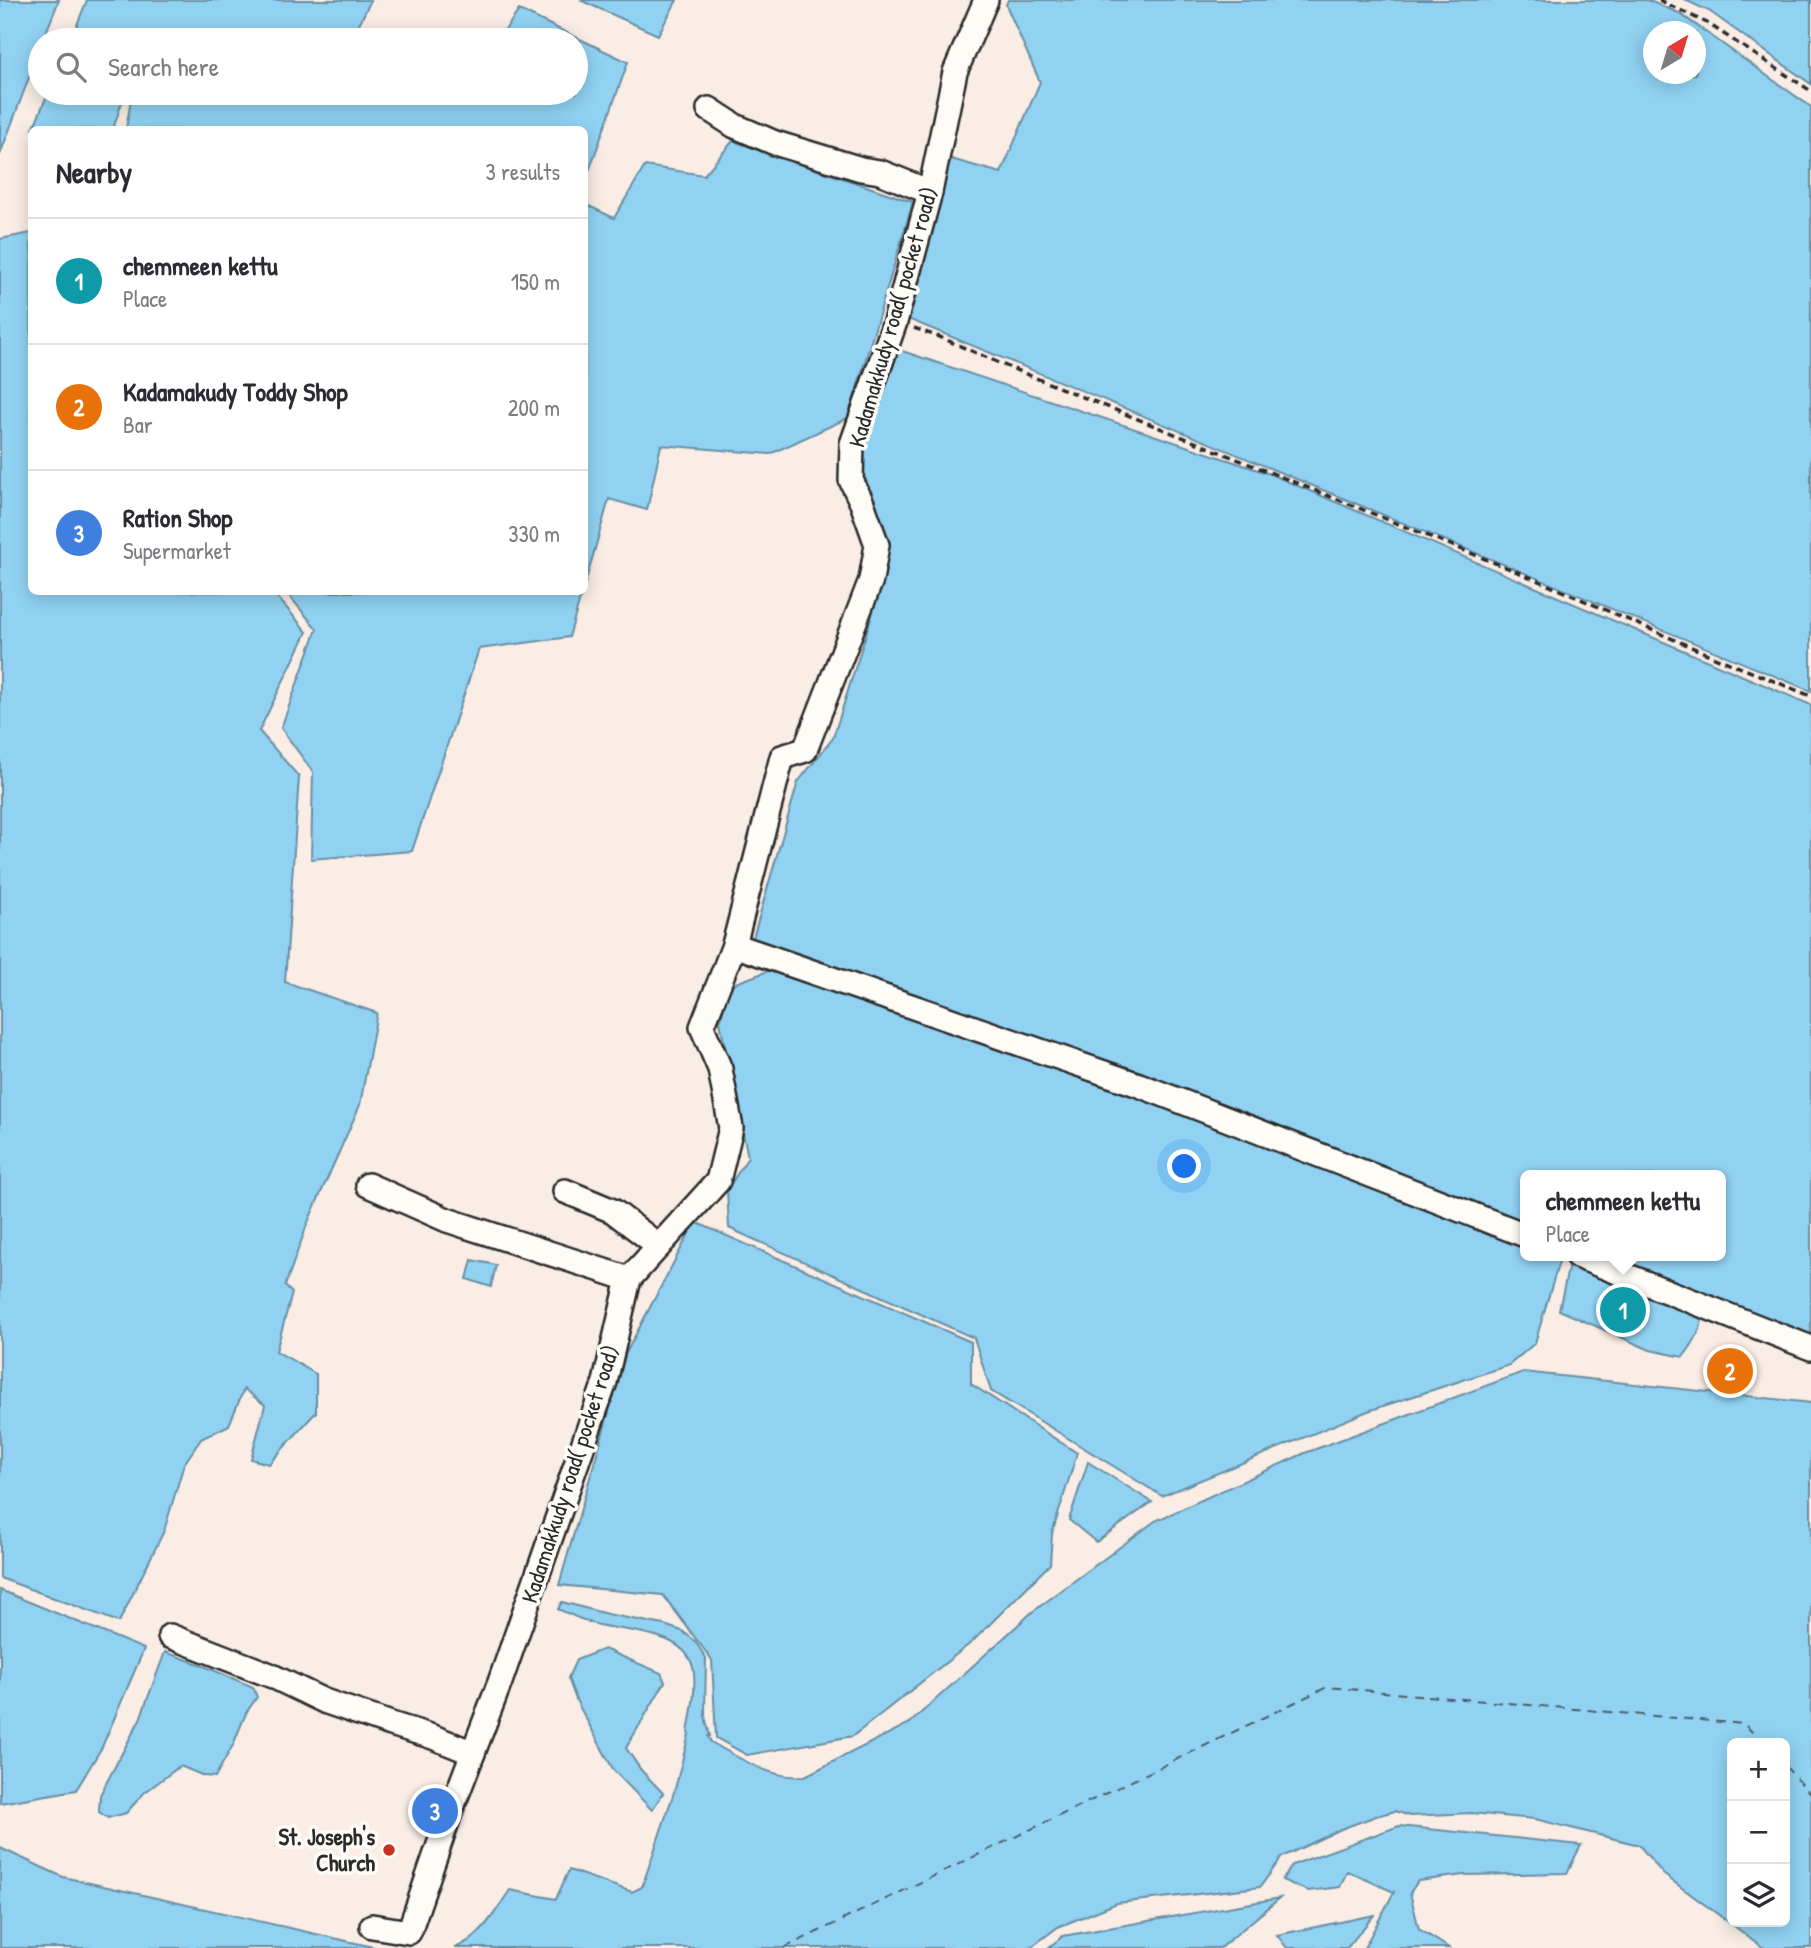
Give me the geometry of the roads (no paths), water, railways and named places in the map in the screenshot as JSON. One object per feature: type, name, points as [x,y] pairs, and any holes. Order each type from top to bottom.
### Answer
[{"type":"street","name":"Kadamakkudy road( pocket road)","points":[[372,1926],[409,1932],[605,1382],[627,1286],[718,1181],[731,1128],[720,1069],[702,1027],[734,945],[782,757],[805,750],[871,580],[877,545],[851,480],[852,444],[895,322],[930,192],[955,72],[986,0]]},
{"type":"street","points":[[709,109],[734,126],[775,143],[861,169],[880,172],[930,192]]},
{"type":"street","points":[[734,945],[1139,1085],[1520,1233]]},
{"type":"street","points":[[368,1185],[447,1220],[627,1286]]},
{"type":"street","points":[[565,1191],[613,1211],[659,1246]]},
{"type":"street","points":[[437,1228],[563,1264],[627,1286]]},
{"type":"street","points":[[1590,1261],[1811,1348]]},
{"type":"street","points":[[170,1636],[270,1675],[324,1701],[473,1753]]},
{"type":"water","points":[[0,0],[59,0],[48,28],[28,28],[28,80],[0,155]]},
{"type":"water","points":[[87,0],[371,0],[357,28],[76,28]]},
{"type":"water","points":[[580,0],[677,0],[658,35]]},
{"type":"water","points":[[1008,0],[1647,0],[1679,13],[1690,21],[1643,21],[1643,84],[1706,84],[1706,32],[1811,107],[1811,691],[903,317],[951,159],[1001,173],[1040,82],[1006,5]]},
{"type":"water","points":[[1685,0],[1811,0],[1811,84],[1709,11]]},
{"type":"water","points":[[519,10],[557,28],[507,28]]},
{"type":"water","points":[[588,43],[628,62],[588,174],[588,126],[126,126],[130,105],[588,105]]},
{"type":"water","points":[[43,105],[121,105],[114,126],[34,126]]},
{"type":"water","points":[[733,141],[913,202],[848,418],[770,454],[661,445],[647,510],[609,499],[588,573],[588,205],[614,218],[645,166],[704,175]]},
{"type":"water","points":[[28,234],[28,595],[276,595],[307,632],[259,731],[299,777],[285,982],[377,1013],[360,1105],[308,1222],[285,1286],[292,1293],[276,1351],[316,1374],[316,1412],[269,1464],[251,1459],[265,1405],[244,1389],[229,1425],[201,1439],[184,1464],[164,1531],[119,1622],[0,1578],[0,239]]},
{"type":"water","points":[[896,349],[1270,474],[1811,705],[1811,1339],[1610,1261],[1726,1261],[1726,1170],[1520,1170],[1520,1226],[751,945],[798,782],[833,738],[872,615],[885,536],[859,462]]},
{"type":"water","points":[[289,595],[581,595],[569,637],[479,649],[412,851],[311,859],[313,772],[281,728],[317,629]]},
{"type":"water","points":[[771,970],[1091,1073],[1520,1242],[1520,1261],[1559,1261],[1535,1343],[1509,1365],[1368,1411],[1162,1496],[991,1391],[974,1338],[729,1228],[727,1190],[748,1157],[720,1022],[730,985]]},
{"type":"water","points":[[695,1222],[971,1342],[971,1384],[1077,1453],[1052,1534],[1050,1564],[972,1642],[853,1736],[747,1755],[716,1738],[712,1660],[663,1595],[559,1585],[626,1353]]},
{"type":"water","points":[[472,1260],[496,1265],[491,1287],[467,1279]]},
{"type":"water","points":[[1570,1261],[1704,1309],[1697,1335],[1683,1357],[1650,1350],[1559,1310]]},
{"type":"water","points":[[1523,1372],[1811,1403],[1811,1948],[1764,1948],[1735,1927],[1790,1927],[1790,1738],[1727,1738],[1727,1921],[1663,1874],[1639,1845],[1535,1819],[1471,1813],[1410,1816],[1395,1811],[1341,1829],[1282,1857],[1260,1887],[1117,1903],[1058,1927],[1030,1948],[455,1948],[480,1931],[510,1890],[556,1899],[569,1870],[632,1892],[642,1887],[675,1789],[689,1734],[694,1696],[694,1673],[690,1659],[670,1641],[641,1632],[599,1625],[573,1616],[558,1609],[562,1602],[682,1631],[695,1641],[706,1658],[705,1716],[711,1742],[768,1771],[780,1775],[805,1776],[910,1723],[1031,1613],[1155,1521],[1305,1453]]},
{"type":"water","points":[[1088,1462],[1152,1502],[1096,1542],[1069,1520]]},
{"type":"water","points":[[0,1590],[144,1649],[102,1747],[76,1790],[0,1803]]},
{"type":"water","points":[[604,1649],[661,1673],[665,1682],[626,1748],[641,1770],[663,1793],[652,1810],[614,1771],[577,1702],[568,1678],[576,1660]]},
{"type":"water","points":[[165,1652],[253,1687],[257,1697],[246,1713],[233,1745],[215,1777],[204,1776],[180,1766],[144,1793],[126,1813],[108,1818],[99,1812],[100,1795],[140,1719]]},
{"type":"water","points":[[1399,1826],[1581,1845],[1567,1873],[1464,1875],[1418,1881],[1410,1893],[1419,1929],[1449,1948],[1364,1948],[1394,1892],[1347,1871],[1340,1887],[1308,1891],[1282,1880],[1292,1865]]},
{"type":"water","points":[[0,1848],[63,1877],[378,1948],[0,1948]]},
{"type":"water","points":[[1280,1898],[1220,1948],[1048,1948],[1063,1936]]},
{"type":"water","points":[[1374,1915],[1347,1948],[1287,1948],[1277,1935]]},
{"type":"place","name":"chemmeen kettu","points":[[1623,1310]]},
{"type":"place","name":"Kadamakudy Toddy Shop","points":[[1730,1371]]},
{"type":"place","name":"Ration Shop","points":[[435,1811]]},
{"type":"place","name":"St. Joseph's Church","points":[[389,1850]]}]
